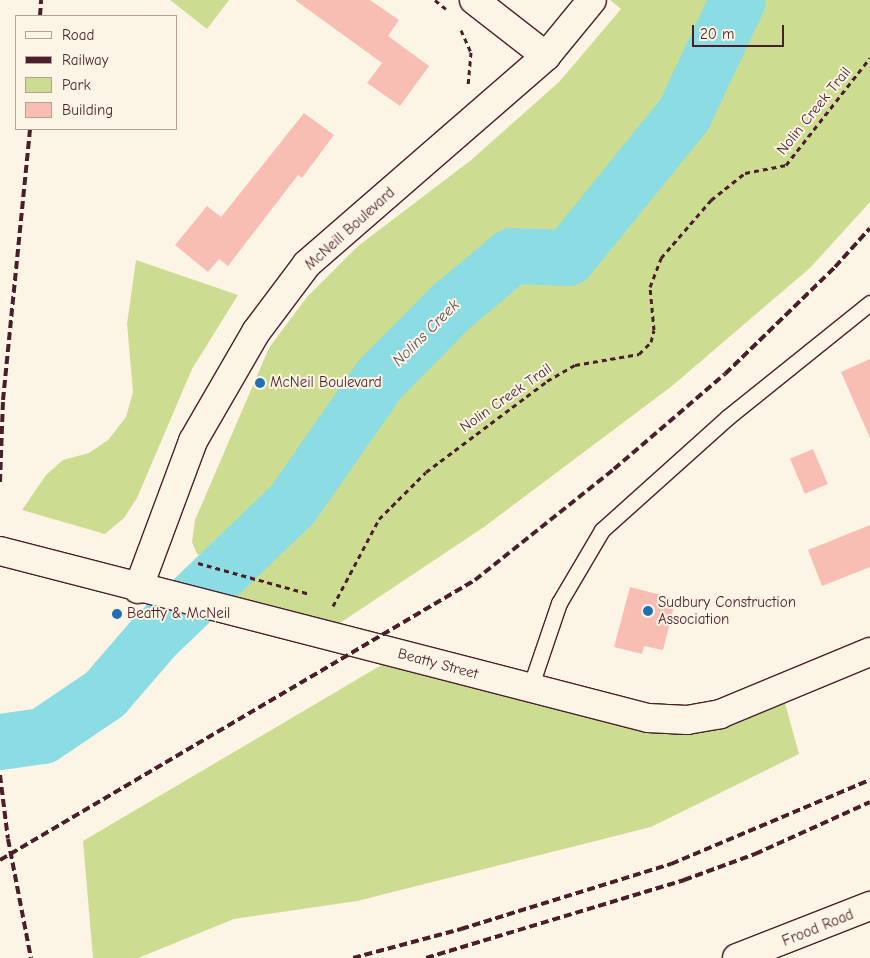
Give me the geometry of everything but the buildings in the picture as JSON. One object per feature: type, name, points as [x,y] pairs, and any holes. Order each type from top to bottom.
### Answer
[{"type":"street","name":"McNeill Boulevard","points":[[138,589],[193,440],[256,332],[307,264],[546,56],[592,0]]},
{"type":"street","points":[[463,6],[546,56]]},
{"type":"street","name":"Beatty Street","points":[[0,551],[138,589],[316,631],[648,718],[687,720],[720,714],[870,652]]},
{"type":"street","name":"Frood Road","points":[[737,958],[785,949],[870,906]]},
{"type":"lane","points":[[530,688],[559,603],[602,530],[728,417],[870,303]]},
{"type":"path","points":[[434,0],[463,6]]},
{"type":"path","points":[[459,26],[471,52],[468,85]]},
{"type":"path","name":"Nolin Creek Trail","points":[[316,631],[336,599],[379,519],[426,472],[547,381],[575,365],[639,354],[650,342],[654,330],[650,287],[661,258],[711,200],[745,173],[786,165],[870,58]]},
{"type":"path","points":[[198,563],[310,594]]},
{"type":"green space","points":[[170,0],[229,0],[207,29]]},
{"type":"green space","points":[[610,0],[870,0],[870,202],[810,268],[672,386],[484,527],[331,629],[192,596],[225,564],[197,554],[192,542],[195,520],[269,348],[307,297],[358,246],[470,161],[560,81],[621,9]]},
{"type":"green space","points":[[136,260],[238,295],[192,369],[137,498],[124,518],[105,534],[22,510],[46,475],[63,460],[89,453],[108,440],[126,417],[133,392],[127,324]]},
{"type":"green space","points":[[395,657],[649,721],[782,692],[799,754],[651,827],[357,901],[234,919],[138,958],[93,958],[83,841]]},
{"type":"waterway","name":"Nolins Creek","points":[[0,742],[43,736],[105,694],[156,635],[292,505],[380,379],[450,308],[512,256],[568,258],[684,115],[738,0]]},
{"type":"railway","points":[[40,15],[41,0]]},
{"type":"railway","points":[[0,482],[3,400],[30,130]]},
{"type":"railway","points":[[0,860],[475,580],[614,469],[725,374],[835,267],[870,228]]},
{"type":"railway","points":[[0,775],[8,839],[31,958]]},
{"type":"railway","points":[[353,958],[461,929],[671,864],[870,780]]},
{"type":"railway","points":[[426,958],[684,880],[755,854],[870,802]]},
{"type":"place","name":"McNeil Boulevard","points":[[260,383]]},
{"type":"place","name":"Sudbury Construction Association","points":[[648,611]]},
{"type":"place","name":"Beatty & McNeil","points":[[117,614]]}]
